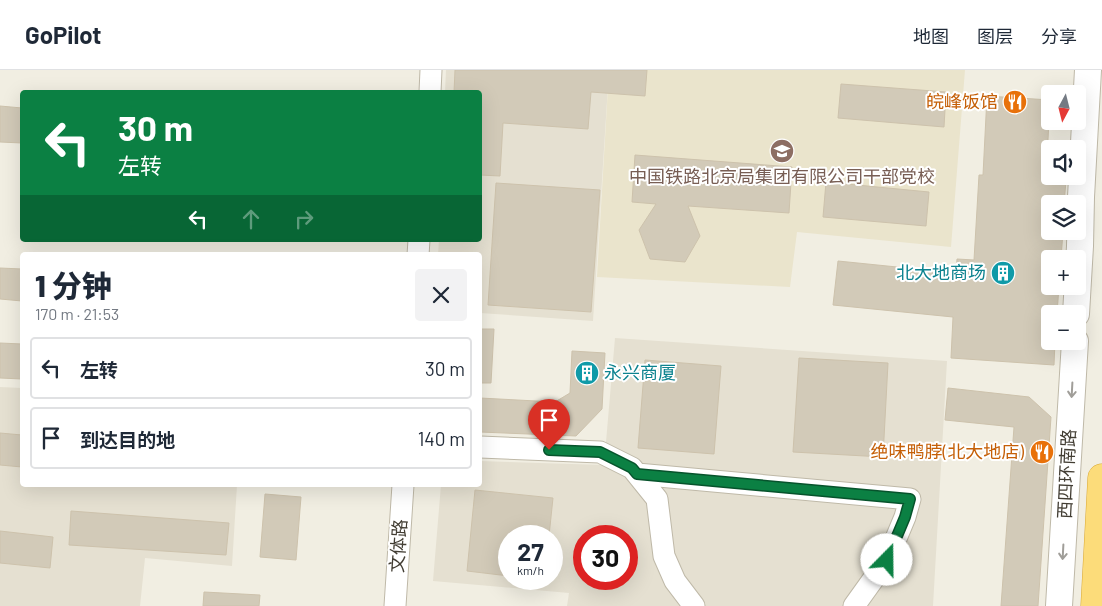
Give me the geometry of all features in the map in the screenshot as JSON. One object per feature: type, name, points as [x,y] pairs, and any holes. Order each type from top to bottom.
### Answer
[{"type":"highway","name":"西四环南路","points":[[1095,606],[1102,478]]},
{"type":"street","points":[[430,90],[431,70]]},
{"type":"street","points":[[1076,305],[1088,70]]},
{"type":"street","name":"西四环南路","points":[[1060,606],[1074,350]]},
{"type":"street","points":[[482,447],[600,452],[632,468],[657,499],[664,556],[675,581],[694,606]]},
{"type":"street","points":[[637,474],[910,499],[905,517],[887,560],[854,606]]},
{"type":"street","name":"文体路","points":[[395,606],[403,487]]},
{"type":"shaded area","points":[[446,70],[609,70],[593,321],[482,313],[482,252],[438,252],[439,242],[482,242],[482,90],[445,90]]},
{"type":"shaded area","name":"中国铁路北京局集团有限公司干部党校","points":[[609,70],[965,70],[951,247],[797,232],[790,287],[597,277]]},
{"type":"shaded area","points":[[615,338],[947,361],[933,606],[567,606],[569,593],[535,590],[563,590],[563,525],[498,525],[498,587],[433,581],[441,487],[482,487],[482,461],[604,465]]},
{"type":"shaded area","points":[[0,387],[20,388],[20,487],[237,487],[232,566],[145,558],[140,606],[0,606]]},
{"type":"building","points":[[455,70],[647,70],[645,96],[591,92],[588,129],[503,123],[500,176],[482,175],[482,90],[454,90]]},
{"type":"building","points":[[841,84],[946,92],[944,127],[838,118]]},
{"type":"building","name":"北大地商场","points":[[987,96],[1041,99],[1041,130],[1048,130],[1048,140],[1041,140],[1041,185],[1066,185],[1065,195],[1041,195],[1041,240],[1062,240],[1062,250],[1041,250],[1041,295],[1058,295],[1058,305],[1041,305],[1041,350],[1055,350],[1054,365],[951,358],[953,317],[833,305],[838,261],[956,273],[957,259],[974,260],[979,175],[983,175]]},
{"type":"building","points":[[0,106],[20,108],[20,143],[0,142]]},
{"type":"building","points":[[635,155],[792,167],[789,213],[688,206],[700,236],[685,262],[650,259],[639,230],[656,204],[632,202]]},
{"type":"building","points":[[826,182],[929,192],[926,226],[823,217]]},
{"type":"building","points":[[496,183],[600,190],[591,312],[488,305]]},
{"type":"building","points":[[0,268],[20,269],[20,301],[0,299]]},
{"type":"building","points":[[482,329],[494,329],[491,383],[482,383]]},
{"type":"building","points":[[0,343],[20,344],[20,379],[0,378]]},
{"type":"building","name":"永兴商厦","points":[[572,351],[605,353],[602,409],[576,436],[482,432],[482,398],[555,402],[570,393]]},
{"type":"building","points":[[799,358],[888,363],[883,457],[793,452]]},
{"type":"building","points":[[645,360],[721,366],[714,454],[638,448]]},
{"type":"building","points":[[948,388],[1029,397],[1051,417],[1038,606],[1001,606],[1014,427],[945,420]]},
{"type":"building","points":[[0,433],[20,435],[20,467],[0,465]]},
{"type":"building","points":[[475,490],[553,498],[550,525],[498,525],[498,575],[467,571]]},
{"type":"building","points":[[265,494],[301,497],[296,560],[260,557]]},
{"type":"building","points":[[71,511],[229,523],[226,555],[69,545]]},
{"type":"building","points":[[0,531],[53,537],[50,568],[0,563]]},
{"type":"building","points":[[204,592],[260,595],[259,606],[203,606]]},
{"type":"place","name":"皖峰饭馆","points":[[1015,102]]},
{"type":"place","name":"中国铁路北京局集团有限公司干部党校","points":[[782,151]]},
{"type":"place","name":"北大地商场","points":[[1003,273]]},
{"type":"place","name":"永兴商厦","points":[[587,373]]},
{"type":"place","name":"绝味鸭脖(北大地店)","points":[[1042,452]]},
{"type":"route","points":[[549,450],[600,452],[632,468],[637,474],[910,499],[905,517],[887,560]]}]
